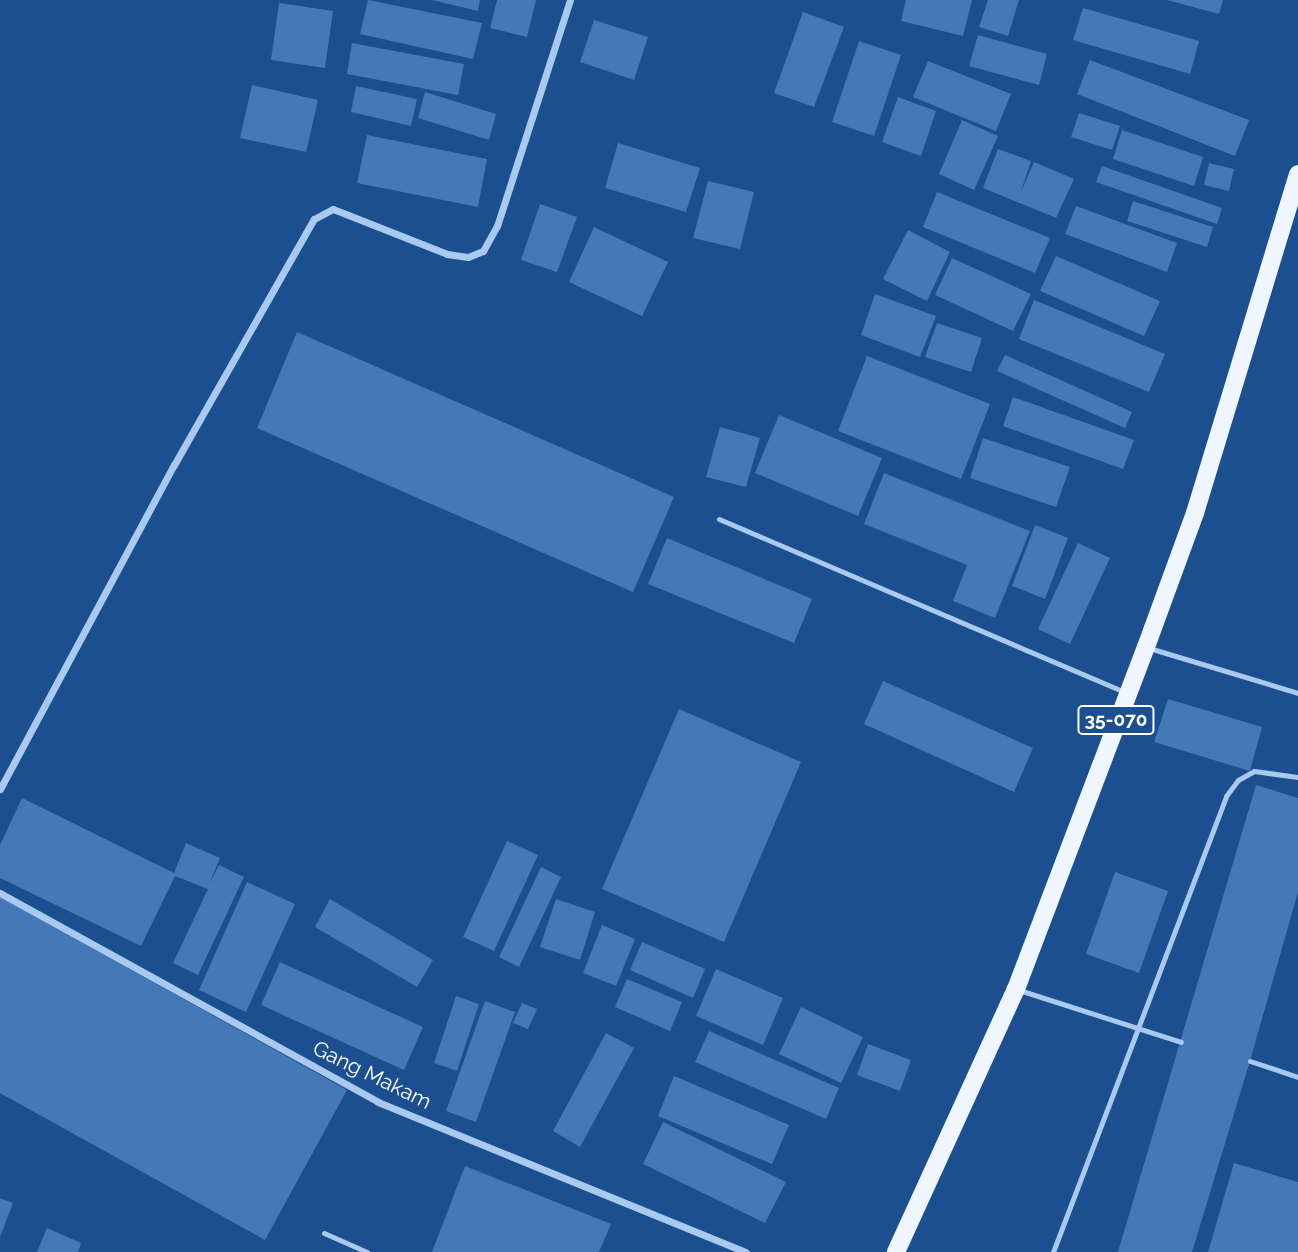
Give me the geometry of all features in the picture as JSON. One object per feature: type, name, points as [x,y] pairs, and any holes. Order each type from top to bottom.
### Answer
[{"type":"main road","name":"35-070","points":[[896,1252],[1016,989],[1126,693],[1146,647],[1195,513],[1298,174]]},
{"type":"street","points":[[0,789],[174,465],[314,219],[333,209],[447,254],[468,257],[483,251],[497,226],[570,0]]},
{"type":"street","name":"Gang Makam","points":[[0,893],[378,1102],[746,1252]]},
{"type":"lane","points":[[719,519],[1126,693]]},
{"type":"lane","points":[[1146,647],[1298,692]]},
{"type":"lane","points":[[1053,1252],[1226,796],[1238,780],[1254,772],[1274,771],[1298,777]]},
{"type":"lane","points":[[1016,989],[1181,1042]]},
{"type":"lane","points":[[1250,1061],[1298,1077]]},
{"type":"lane","points":[[324,1233],[367,1252]]},
{"type":"building","points":[[368,0],[482,23],[473,59],[360,34]]},
{"type":"building","points":[[432,0],[480,0],[478,11]]},
{"type":"building","points":[[497,0],[536,0],[527,37],[490,28]]},
{"type":"building","points":[[906,0],[972,0],[963,36],[901,21]]},
{"type":"building","points":[[988,0],[1019,0],[1008,36],[979,27]]},
{"type":"building","points":[[1167,0],[1223,0],[1219,14]]},
{"type":"building","points":[[279,3],[333,11],[325,68],[271,60]]},
{"type":"building","points":[[1083,8],[1199,41],[1190,74],[1073,40]]},
{"type":"building","points":[[803,12],[844,27],[814,107],[774,93]]},
{"type":"building","points":[[594,20],[648,37],[634,80],[580,62]]},
{"type":"building","points":[[978,35],[1047,54],[1039,85],[969,66]]},
{"type":"building","points":[[859,41],[901,55],[874,136],[832,122]]},
{"type":"building","points":[[352,43],[464,64],[458,95],[347,74]]},
{"type":"building","points":[[1090,60],[1249,120],[1235,156],[1077,94]]},
{"type":"building","points":[[928,61],[1011,94],[996,131],[913,97]]},
{"type":"building","points":[[252,85],[318,100],[306,152],[240,138]]},
{"type":"building","points":[[356,86],[417,99],[411,126],[351,112]]},
{"type":"building","points":[[425,92],[496,114],[489,140],[418,118]]},
{"type":"building","points":[[898,97],[936,111],[921,156],[882,142]]},
{"type":"building","points":[[1079,113],[1120,126],[1112,150],[1071,137]]},
{"type":"building","points":[[962,120],[998,136],[974,190],[939,174]]},
{"type":"building","points":[[1122,130],[1203,157],[1194,186],[1113,159]]},
{"type":"building","points":[[367,135],[487,159],[478,207],[357,183]]},
{"type":"building","points":[[618,143],[700,168],[686,212],[605,188]]},
{"type":"building","points":[[998,149],[1031,161],[1020,194],[1034,162],[1074,179],[1056,218],[983,188]]},
{"type":"building","points":[[1209,163],[1234,169],[1229,191],[1204,185]]},
{"type":"building","points":[[1102,166],[1222,208],[1217,224],[1096,182]]},
{"type":"building","points":[[708,181],[754,192],[740,249],[693,238]]},
{"type":"building","points":[[937,192],[1050,238],[1035,273],[923,227]]},
{"type":"building","points":[[1133,201],[1213,227],[1207,247],[1127,221]]},
{"type":"building","points":[[540,204],[577,217],[557,272],[521,260]]},
{"type":"building","points":[[1076,206],[1177,243],[1167,272],[1065,234]]},
{"type":"building","points":[[594,227],[668,262],[642,316],[569,282]]},
{"type":"building","points":[[908,230],[950,252],[927,301],[883,279]]},
{"type":"building","points":[[1056,256],[1160,301],[1144,336],[1040,291]]},
{"type":"building","points":[[952,258],[1031,294],[1013,331],[935,295]]},
{"type":"building","points":[[875,294],[936,316],[920,357],[861,335]]},
{"type":"building","points":[[1034,300],[1165,354],[1149,392],[1019,339]]},
{"type":"building","points":[[937,323],[982,338],[971,372],[925,357]]},
{"type":"building","points":[[297,332],[674,497],[633,592],[257,428]]},
{"type":"building","points":[[1005,355],[1132,412],[1125,428],[997,371]]},
{"type":"building","points":[[867,356],[990,404],[961,479],[838,431]]},
{"type":"building","points":[[1013,397],[1134,440],[1123,469],[1003,426]]},
{"type":"building","points":[[779,415],[882,458],[858,516],[755,473]]},
{"type":"building","points":[[720,427],[760,438],[746,487],[706,477]]},
{"type":"building","points":[[983,438],[1070,467],[1056,507],[970,478]]},
{"type":"building","points":[[884,473],[1030,531],[995,618],[953,601],[967,565],[864,524]]},
{"type":"building","points":[[1035,525],[1068,538],[1045,599],[1012,586]]},
{"type":"building","points":[[667,538],[812,599],[794,643],[648,584]]},
{"type":"building","points":[[1078,543],[1110,558],[1070,644],[1038,629]]},
{"type":"building","points":[[883,681],[1033,748],[1014,792],[864,724]]},
{"type":"building","points":[[1168,699],[1262,727],[1250,771],[1154,742]]},
{"type":"building","points":[[679,709],[801,762],[724,942],[602,889]]},
{"type":"building","points":[[1256,785],[1298,798],[1298,892],[1250,1061],[1192,1252],[1118,1252]]},
{"type":"building","points":[[22,798],[174,873],[186,843],[220,858],[209,884],[219,865],[244,877],[198,975],[173,963],[208,889],[175,876],[141,946],[0,878],[0,845]]},
{"type":"building","points":[[507,841],[538,855],[494,951],[463,937]]},
{"type":"building","points":[[541,867],[561,877],[519,967],[499,957]]},
{"type":"building","points":[[1115,872],[1168,891],[1139,973],[1086,954]]},
{"type":"building","points":[[247,882],[295,904],[246,1012],[199,990]]},
{"type":"building","points":[[0,897],[347,1090],[265,1240],[0,1093]]},
{"type":"building","points":[[330,899],[433,960],[417,987],[315,927]]},
{"type":"building","points":[[556,899],[595,912],[580,960],[540,947]]},
{"type":"building","points":[[602,925],[635,939],[616,986],[583,973]]},
{"type":"building","points":[[642,942],[705,969],[693,998],[630,970]]},
{"type":"building","points":[[280,962],[423,1027],[404,1070],[261,1005]]},
{"type":"building","points":[[716,969],[783,998],[763,1045],[696,1016]]},
{"type":"building","points":[[627,979],[682,1002],[670,1031],[615,1007]]},
{"type":"building","points":[[456,996],[479,1004],[457,1071],[434,1063]]},
{"type":"building","points":[[485,1001],[515,1012],[476,1122],[446,1111]]},
{"type":"building","points":[[522,1003],[537,1009],[528,1029],[513,1023]]},
{"type":"building","points":[[801,1007],[863,1037],[841,1083],[779,1054]]},
{"type":"building","points":[[709,1031],[839,1088],[826,1119],[695,1062]]},
{"type":"building","points":[[606,1033],[634,1048],[580,1147],[553,1131]]},
{"type":"building","points":[[868,1044],[911,1060],[900,1091],[857,1075]]},
{"type":"building","points":[[674,1076],[789,1125],[772,1164],[658,1116]]},
{"type":"building","points":[[663,1122],[786,1182],[765,1223],[643,1164]]},
{"type":"building","points":[[1234,1163],[1298,1182],[1298,1252],[1208,1252]]},
{"type":"building","points":[[465,1166],[611,1224],[599,1252],[432,1252]]},
{"type":"building","points":[[0,1198],[13,1203],[0,1237]]},
{"type":"building","points":[[47,1228],[81,1243],[78,1252],[37,1252]]}]
